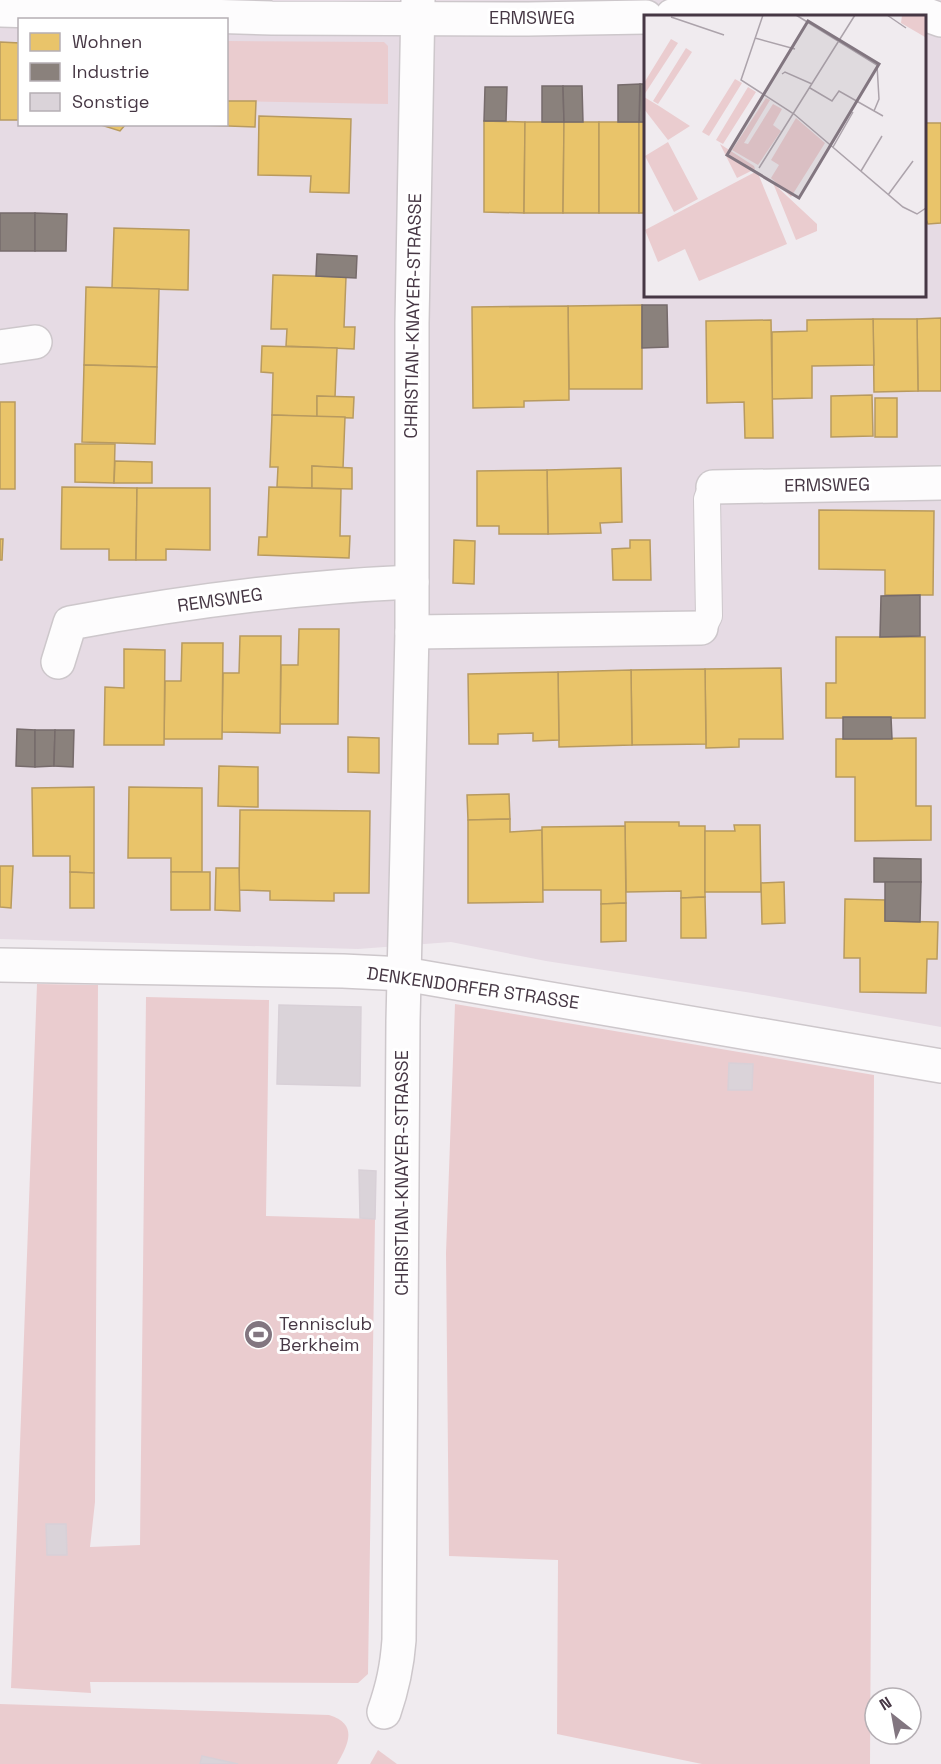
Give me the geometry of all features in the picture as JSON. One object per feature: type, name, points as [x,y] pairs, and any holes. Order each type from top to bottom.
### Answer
[{"type":"street","name":"ERMSWEG","points":[[0,10],[272,18],[418,9],[644,17]]},
{"type":"street","name":"CHRISTIAN-KNAYER-STRASSE","points":[[384,1712],[393,1684],[399,1640],[404,974],[412,632],[412,323],[418,9]]},
{"type":"street","points":[[751,15],[910,13],[941,20]]},
{"type":"street","points":[[0,347],[35,342]]},
{"type":"street","name":"ERMSWEG","points":[[714,487],[941,483]]},
{"type":"street","name":"REMSWEG","points":[[58,662],[70,623],[307,588],[412,582]]},
{"type":"street","points":[[412,632],[701,628]]},
{"type":"street","name":"DENKENDORFER STRASSE","points":[[0,965],[320,970],[404,974],[941,1066]]},
{"type":"lane","points":[[701,628],[709,616],[708,499],[714,487]]},
{"type":"shaded area","points":[[0,0],[941,0],[941,1027],[752,993],[546,961],[451,942],[358,949],[0,939]]},
{"type":"shaded area","points":[[228,41],[384,42],[388,46],[388,104],[228,101]]},
{"type":"shaded area","name":"Tennisclub Berkheim","points":[[37,984],[98,985],[95,1502],[90,1547],[140,1545],[146,997],[269,1000],[266,1216],[375,1219],[368,1674],[358,1683],[90,1682],[91,1693],[11,1688]]},
{"type":"shaded area","points":[[455,1004],[874,1075],[870,1686],[863,1686],[863,1746],[870,1746],[870,1764],[702,1764],[557,1734],[558,1560],[449,1556],[446,1253]]},
{"type":"shaded area","points":[[0,1704],[329,1715],[344,1724],[348,1729],[348,1736],[345,1750],[337,1764],[0,1764]]},
{"type":"shaded area","points":[[378,1750],[397,1764],[370,1764]]},
{"type":"building: Wohnen","points":[[0,42],[18,43],[18,120],[0,120]]},
{"type":"building: Wohnen","points":[[228,101],[256,101],[255,127],[228,126]]},
{"type":"building: Wohnen","points":[[259,116],[351,119],[349,193],[310,192],[311,176],[258,175]]},
{"type":"building: Wohnen","points":[[484,121],[525,122],[524,213],[484,212]]},
{"type":"building: Wohnen","points":[[525,122],[564,122],[563,213],[524,213]]},
{"type":"building: Wohnen","points":[[564,122],[599,122],[599,213],[563,213]]},
{"type":"building: Wohnen","points":[[599,122],[639,122],[639,213],[599,213]]},
{"type":"building: Wohnen","points":[[639,122],[644,122],[644,213],[639,213]]},
{"type":"building: Wohnen","points":[[926,123],[941,123],[941,223],[928,224],[926,220]]},
{"type":"building: Wohnen","points":[[104,126],[124,126],[120,131]]},
{"type":"building: Wohnen","points":[[114,228],[189,230],[188,290],[112,288]]},
{"type":"building: Wohnen","points":[[273,275],[346,277],[344,327],[355,327],[354,349],[286,346],[287,329],[271,329]]},
{"type":"building: Wohnen","points":[[86,287],[159,289],[157,367],[84,365]]},
{"type":"building: Wohnen","points":[[642,305],[642,389],[569,389],[568,306]]},
{"type":"building: Wohnen","points":[[568,306],[569,400],[524,401],[524,407],[473,408],[472,307]]},
{"type":"building: Wohnen","points":[[941,318],[941,391],[918,391],[917,319]]},
{"type":"building: Wohnen","points":[[873,319],[917,319],[918,391],[874,392]]},
{"type":"building: Wohnen","points":[[873,319],[874,365],[812,366],[812,398],[772,399],[772,332],[807,331],[807,320]]},
{"type":"building: Wohnen","points":[[771,320],[773,438],[745,438],[744,402],[707,403],[706,321]]},
{"type":"building: Wohnen","points":[[262,346],[337,348],[335,397],[317,396],[317,417],[272,415],[273,373],[261,372]]},
{"type":"building: Wohnen","points":[[84,365],[157,367],[155,444],[82,442]]},
{"type":"building: Wohnen","points":[[872,395],[873,436],[831,437],[831,396]]},
{"type":"building: Wohnen","points":[[317,396],[354,397],[353,418],[317,417]]},
{"type":"building: Wohnen","points":[[875,398],[897,398],[897,437],[875,437]]},
{"type":"building: Wohnen","points":[[0,402],[15,402],[15,489],[0,489]]},
{"type":"building: Wohnen","points":[[272,415],[345,417],[343,468],[312,466],[312,488],[277,487],[278,467],[270,467]]},
{"type":"building: Wohnen","points":[[75,444],[115,444],[114,483],[75,482]]},
{"type":"building: Wohnen","points":[[115,461],[152,462],[152,483],[114,483]]},
{"type":"building: Wohnen","points":[[312,466],[352,468],[352,489],[312,488]]},
{"type":"building: Wohnen","points":[[621,468],[622,522],[600,523],[601,533],[548,534],[547,470]]},
{"type":"building: Wohnen","points":[[547,470],[548,534],[499,534],[499,526],[477,526],[477,471]]},
{"type":"building: Wohnen","points":[[62,487],[137,488],[136,560],[109,560],[109,549],[61,549]]},
{"type":"building: Wohnen","points":[[269,487],[341,489],[340,536],[350,536],[349,558],[258,555],[259,537],[267,537]]},
{"type":"building: Wohnen","points":[[137,488],[210,488],[210,550],[166,549],[166,560],[136,560]]},
{"type":"building: Wohnen","points":[[819,510],[934,511],[933,595],[885,595],[885,570],[819,569]]},
{"type":"building: Wohnen","points":[[0,539],[3,539],[2,560],[0,560]]},
{"type":"building: Wohnen","points":[[454,540],[475,541],[474,584],[453,583]]},
{"type":"building: Wohnen","points":[[630,540],[650,540],[651,580],[613,580],[612,549],[630,548]]},
{"type":"building: Wohnen","points":[[299,629],[339,629],[338,724],[280,724],[281,665],[298,665]]},
{"type":"building: Wohnen","points":[[240,636],[281,636],[280,733],[222,732],[223,673],[239,673]]},
{"type":"building: Wohnen","points":[[836,637],[925,637],[925,718],[826,718],[826,683],[836,683]]},
{"type":"building: Wohnen","points":[[182,643],[223,643],[222,739],[164,739],[165,681],[181,681]]},
{"type":"building: Wohnen","points":[[124,649],[165,650],[164,745],[104,745],[105,687],[124,688]]},
{"type":"building: Wohnen","points":[[781,668],[783,739],[739,739],[739,747],[706,748],[705,669]]},
{"type":"building: Wohnen","points":[[705,669],[706,744],[632,745],[631,670]]},
{"type":"building: Wohnen","points":[[631,670],[632,745],[559,747],[558,672]]},
{"type":"building: Wohnen","points":[[558,672],[559,740],[533,741],[533,733],[498,734],[498,744],[469,744],[468,674]]},
{"type":"building: Wohnen","points":[[348,737],[379,738],[379,773],[348,772]]},
{"type":"building: Wohnen","points":[[916,738],[916,806],[931,806],[931,840],[855,841],[855,777],[836,777],[836,739]]},
{"type":"building: Wohnen","points":[[219,766],[258,767],[258,807],[218,806]]},
{"type":"building: Wohnen","points":[[94,787],[94,873],[70,872],[70,856],[33,856],[32,788]]},
{"type":"building: Wohnen","points":[[129,787],[202,788],[202,872],[171,872],[171,858],[128,858]]},
{"type":"building: Wohnen","points":[[509,794],[510,819],[468,820],[467,795]]},
{"type":"building: Wohnen","points":[[240,810],[370,811],[369,893],[334,893],[334,901],[270,900],[270,891],[239,890]]},
{"type":"building: Wohnen","points":[[510,819],[510,832],[542,830],[543,902],[468,903],[468,820]]},
{"type":"building: Wohnen","points":[[625,822],[679,822],[679,826],[705,826],[705,897],[681,898],[681,891],[626,892]]},
{"type":"building: Wohnen","points":[[734,825],[760,825],[761,892],[705,892],[705,831],[735,831]]},
{"type":"building: Wohnen","points":[[625,826],[626,903],[601,904],[601,890],[543,890],[542,827]]},
{"type":"building: Wohnen","points":[[0,866],[13,866],[11,908],[0,907]]},
{"type":"building: Wohnen","points":[[216,868],[239,868],[240,911],[215,910]]},
{"type":"building: Wohnen","points":[[70,872],[94,873],[94,908],[70,908]]},
{"type":"building: Wohnen","points":[[171,872],[210,872],[210,910],[171,910]]},
{"type":"building: Wohnen","points":[[784,882],[785,923],[762,924],[761,883]]},
{"type":"building: Wohnen","points":[[705,897],[706,938],[681,938],[681,898]]},
{"type":"building: Wohnen","points":[[845,899],[885,900],[885,921],[938,922],[937,959],[927,959],[926,993],[860,992],[860,958],[844,958]]},
{"type":"building: Wohnen","points":[[626,903],[626,941],[601,942],[601,904]]},
{"type":"building: Industrie","points":[[640,84],[644,84],[644,122],[639,122]]},
{"type":"building: Industrie","points":[[640,84],[639,122],[618,122],[618,85]]},
{"type":"building: Industrie","points":[[542,86],[563,86],[564,122],[542,122]]},
{"type":"building: Industrie","points":[[563,86],[582,86],[583,122],[564,122]]},
{"type":"building: Industrie","points":[[485,87],[507,87],[506,121],[484,121]]},
{"type":"building: Industrie","points":[[0,213],[35,213],[35,251],[0,251]]},
{"type":"building: Industrie","points":[[35,213],[67,214],[66,251],[35,251]]},
{"type":"building: Industrie","points":[[317,254],[357,256],[356,278],[316,276]]},
{"type":"building: Industrie","points":[[642,305],[667,305],[668,347],[642,348]]},
{"type":"building: Industrie","points":[[920,595],[920,636],[880,637],[881,596]]},
{"type":"building: Industrie","points":[[843,717],[891,717],[892,739],[843,739]]},
{"type":"building: Industrie","points":[[17,729],[35,730],[35,767],[16,766]]},
{"type":"building: Industrie","points":[[35,730],[55,730],[54,766],[35,767]]},
{"type":"building: Industrie","points":[[55,730],[74,730],[73,767],[54,766]]},
{"type":"building: Industrie","points":[[874,858],[921,859],[921,882],[874,882]]},
{"type":"building: Industrie","points":[[885,882],[921,882],[920,922],[885,921]]},
{"type":"building: Sonstige","points":[[279,1005],[361,1007],[360,1086],[277,1084]]},
{"type":"building: Sonstige","points":[[729,1063],[753,1064],[752,1090],[728,1090]]},
{"type":"building: Sonstige","points":[[359,1170],[376,1171],[375,1219],[360,1218]]},
{"type":"building: Sonstige","points":[[46,1524],[66,1524],[67,1555],[47,1555]]},
{"type":"building: Sonstige","points":[[202,1756],[238,1764],[200,1764]]},
{"type":"place","name":"Tennisclub Berkheim","points":[[258,1334]]}]
